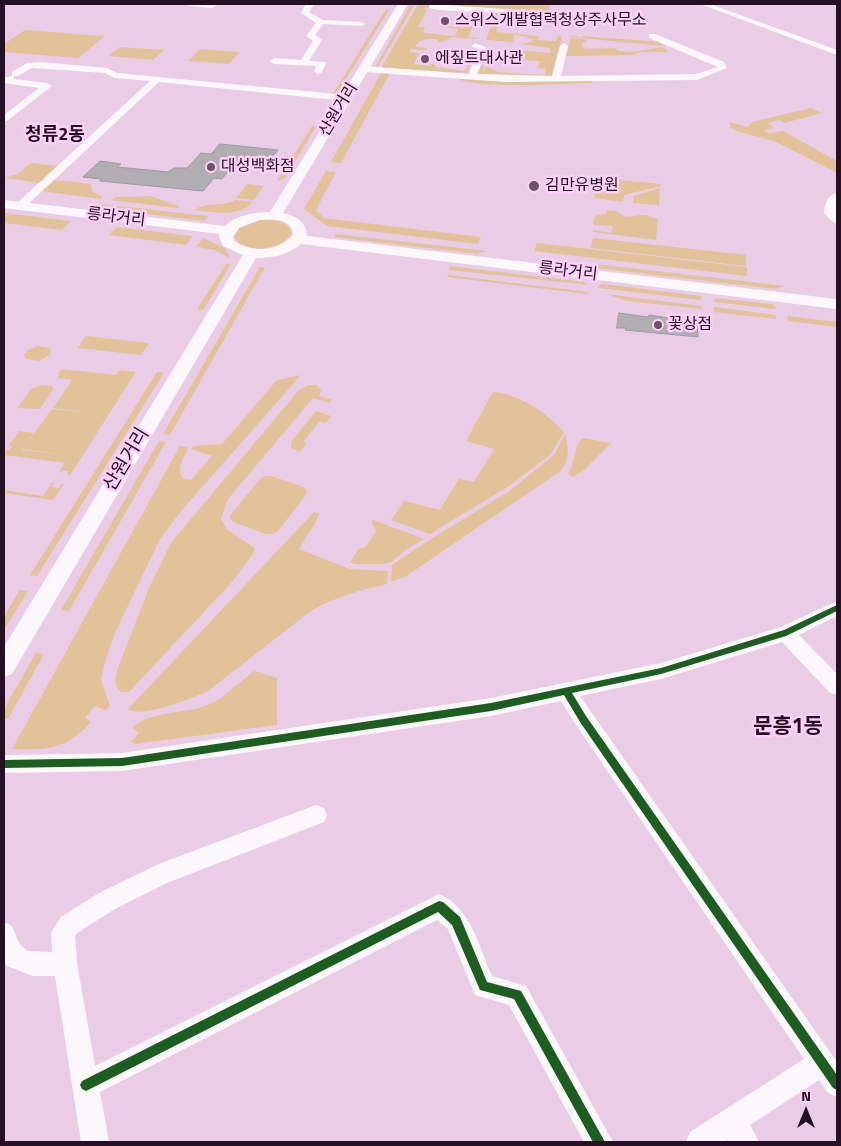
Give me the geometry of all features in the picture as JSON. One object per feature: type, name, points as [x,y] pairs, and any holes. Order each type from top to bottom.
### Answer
[{"type":"main road","name":"산원거리","points":[[274,216],[403,4]]},
{"type":"main road","name":"릉라거리","points":[[4,204],[228,231]]},
{"type":"main road","points":[[274,216],[290,220],[297,224],[301,230],[298,239],[288,247],[278,251],[252,253],[234,248],[228,243],[226,237],[232,226],[248,218],[274,216]]},
{"type":"main road","name":"릉라거리","points":[[298,239],[837,304]]},
{"type":"main road","name":"산원거리","points":[[4,667],[252,253]]},
{"type":"street","points":[[190,4],[212,6],[214,4]]},
{"type":"street","points":[[310,4],[305,12],[321,22],[345,26],[361,24]]},
{"type":"street","points":[[337,4],[344,4]]},
{"type":"street","points":[[704,4],[837,52]]},
{"type":"street","points":[[437,7],[549,14]]},
{"type":"street","points":[[303,63],[318,40],[310,36],[321,22]]},
{"type":"street","points":[[364,69],[472,77],[556,78],[697,77],[724,68],[721,64],[652,36]]},
{"type":"street","points":[[472,77],[482,64],[483,48],[475,46]]},
{"type":"street","points":[[556,78],[564,46]]},
{"type":"street","points":[[664,46],[677,46]]},
{"type":"street","points":[[274,61],[322,64],[318,71]]},
{"type":"street","points":[[5,117],[47,86],[5,82],[30,65],[107,71],[115,75],[158,80],[346,98]]},
{"type":"street","points":[[4,73],[15,74]]},
{"type":"street","points":[[428,73],[445,79],[477,83],[593,86]]},
{"type":"street","points":[[20,206],[158,80]]},
{"type":"street","points":[[837,196],[831,202],[830,213],[837,220]]},
{"type":"street","points":[[4,764],[122,762],[482,708],[661,671],[786,633],[837,608]]},
{"type":"street","points":[[786,633],[837,686]]},
{"type":"street","points":[[566,691],[583,719],[837,1084]]},
{"type":"street","points":[[95,1142],[65,963],[63,933],[69,925],[107,901],[161,874],[316,814]]},
{"type":"street","points":[[86,1085],[439,906],[456,920],[484,986],[517,995],[599,1142]]},
{"type":"street","points":[[4,934],[14,955],[27,964],[51,965],[65,963]]},
{"type":"street","points":[[700,1142],[738,1132],[822,1062]]},
{"type":"shaded area","points":[[411,4],[415,4],[377,68],[375,67]]},
{"type":"shaded area","points":[[418,4],[431,4],[428,8],[423,9],[427,10],[417,30],[419,27],[425,27],[423,33],[455,36],[458,29],[434,26],[455,27],[458,21],[462,26],[461,28],[467,27],[460,21],[462,16],[470,16],[468,26],[473,26],[468,37],[478,38],[452,37],[442,42],[437,42],[438,39],[422,41],[415,47],[427,48],[426,50],[410,49],[409,52],[419,53],[414,64],[429,66],[432,63],[437,67],[465,71],[474,48],[477,49],[467,73],[381,68]]},
{"type":"shaded area","points":[[438,4],[495,5],[550,4],[548,13]]},
{"type":"shaded area","points":[[386,9],[389,10],[336,95],[332,95]]},
{"type":"shaded area","points":[[503,12],[496,32],[539,36],[538,40],[556,41],[558,35],[562,37],[552,76],[478,74],[481,66],[484,66],[483,72],[486,66],[497,72],[545,75],[546,69],[538,68],[540,61],[525,60],[525,57],[495,55],[498,50],[502,49],[550,53],[550,48],[520,44],[532,42],[533,39],[527,39],[528,37],[514,35],[513,42],[486,40],[496,13]]},
{"type":"shaded area","points":[[25,30],[105,36],[78,58],[4,52],[4,44]]},
{"type":"shaded area","points":[[571,35],[582,38],[583,36],[660,42],[663,46],[571,37]]},
{"type":"shaded area","points":[[571,38],[585,39],[587,42],[581,43],[584,49],[614,48],[619,51],[632,52],[664,47],[667,52],[641,52],[632,55],[566,56]]},
{"type":"shaded area","points":[[120,47],[164,50],[153,60],[108,56]]},
{"type":"shaded area","points":[[200,49],[240,52],[229,64],[188,61]]},
{"type":"shaded area","points":[[381,73],[390,73],[341,163],[331,162]]},
{"type":"shaded area","points":[[454,78],[592,80],[593,83],[502,85],[467,82]]},
{"type":"shaded area","points":[[811,108],[822,113],[784,123],[779,120],[768,123],[774,128],[764,130],[769,133],[783,131],[837,161],[837,173],[774,141],[739,132],[731,128],[729,122],[748,127],[752,122]]},
{"type":"shaded area","points":[[312,126],[316,127],[284,179],[277,181]]},
{"type":"shaded area","points":[[31,163],[58,166],[40,183],[6,178],[18,174]]},
{"type":"shaded area","points":[[326,171],[336,172],[316,210],[324,218],[481,237],[478,244],[327,226],[304,209]]},
{"type":"shaded area","points":[[598,178],[661,184],[661,186],[624,195],[623,202],[594,198]]},
{"type":"shaded area","points":[[54,180],[91,184],[92,191],[102,197],[101,199],[41,191]]},
{"type":"shaded area","points":[[247,184],[264,186],[254,200],[236,198]]},
{"type":"shaded area","points":[[660,188],[659,205],[633,203],[634,196]]},
{"type":"shaded area","points":[[150,196],[179,206],[178,208],[110,200],[116,197]]},
{"type":"shaded area","points":[[235,200],[253,202],[241,210],[233,212],[218,213],[195,210],[203,206],[225,204]]},
{"type":"shaded area","points":[[100,204],[208,216],[205,221],[96,208]]},
{"type":"shaded area","points":[[607,210],[617,211],[623,216],[643,215],[658,219],[656,240],[593,232],[593,230],[612,233],[613,226],[593,225],[595,216],[607,213]]},
{"type":"shaded area","points":[[4,213],[71,221],[62,230],[4,223]]},
{"type":"shaded area","points":[[261,220],[284,223],[292,232],[281,243],[273,247],[264,248],[246,246],[239,243],[234,237],[239,228]]},
{"type":"shaded area","points":[[117,227],[193,236],[186,245],[109,235]]},
{"type":"shaded area","points":[[336,234],[487,251],[477,254],[334,237]]},
{"type":"shaded area","points":[[203,238],[225,248],[230,258],[215,250],[196,247]]},
{"type":"shaded area","points":[[593,238],[746,255],[746,266],[591,248]]},
{"type":"shaded area","points":[[537,243],[747,267],[747,276],[534,251]]},
{"type":"shaded area","points":[[226,264],[231,264],[203,310],[197,309]]},
{"type":"shaded area","points":[[596,264],[785,286],[775,289],[596,268]]},
{"type":"shaded area","points":[[450,266],[585,282],[588,285],[449,270]]},
{"type":"shaded area","points":[[260,267],[265,267],[170,435],[163,434]]},
{"type":"shaded area","points":[[448,275],[588,292],[587,294],[447,277]]},
{"type":"shaded area","points":[[603,284],[701,296],[701,300],[598,288]]},
{"type":"shaded area","points":[[606,294],[701,306],[701,309],[627,301]]},
{"type":"shaded area","points":[[715,298],[772,304],[776,309],[714,302]]},
{"type":"shaded area","points":[[714,307],[776,315],[776,319],[714,312]]},
{"type":"shaded area","points":[[787,316],[837,322],[837,327],[788,321]]},
{"type":"shaded area","points":[[86,336],[149,343],[141,355],[78,348]]},
{"type":"shaded area","points":[[37,346],[49,348],[51,350],[50,355],[39,361],[26,359],[24,355],[28,350]]},
{"type":"shaded area","points":[[62,369],[116,375],[119,370],[136,372],[70,475],[67,475],[69,471],[62,471],[58,474],[65,463],[4,455],[6,450],[9,450],[12,446],[9,445],[19,431],[34,433],[22,450],[66,455],[23,449],[52,409],[93,413],[53,408],[72,380],[59,378],[58,374]]},
{"type":"shaded area","points":[[157,372],[164,373],[37,576],[30,575]]},
{"type":"shaded area","points":[[301,375],[182,510],[160,539],[114,635],[103,668],[101,680],[110,705],[106,711],[96,706],[85,717],[91,722],[73,738],[64,743],[46,748],[12,749],[180,446],[188,447],[180,472],[184,479],[191,480],[212,456],[191,449],[193,446],[222,444],[277,380]]},
{"type":"shaded area","points":[[42,385],[54,388],[40,409],[17,408],[31,389]]},
{"type":"shaded area","points":[[308,385],[317,385],[321,390],[319,396],[332,400],[329,403],[313,398],[228,499],[221,519],[228,530],[255,548],[253,554],[232,582],[129,692],[121,692],[115,681],[118,668],[149,588],[171,543],[299,390]]},
{"type":"shaded area","points":[[493,392],[513,396],[532,406],[564,432],[551,454],[509,486],[430,534],[391,520],[404,501],[440,510],[459,479],[474,482],[494,449],[466,441]]},
{"type":"shaded area","points":[[316,411],[331,416],[326,423],[319,422],[303,442],[307,443],[300,452],[291,448],[291,442]]},
{"type":"shaded area","points":[[565,434],[568,454],[563,468],[559,472],[405,577],[391,582],[392,565],[508,492],[554,455]]},
{"type":"shaded area","points":[[583,438],[611,443],[583,471],[573,477],[568,474],[578,444]]},
{"type":"shaded area","points":[[159,441],[166,442],[69,611],[61,610]]},
{"type":"shaded area","points":[[265,476],[271,476],[304,487],[307,490],[306,495],[278,531],[273,534],[266,534],[233,522],[230,518],[231,514],[260,479]]},
{"type":"shaded area","points":[[52,483],[54,483],[52,487],[59,488],[61,484],[64,484],[53,500],[4,493],[4,490],[43,496]]},
{"type":"shaded area","points":[[314,512],[319,513],[299,549],[350,569],[388,571],[387,584],[348,594],[311,611],[208,691],[156,710],[135,711],[128,709]]},
{"type":"shaded area","points":[[373,520],[424,539],[404,551],[392,562],[383,564],[355,564],[350,562],[359,548],[365,548],[376,531],[371,521]]},
{"type":"shaded area","points":[[20,590],[28,591],[4,630],[4,616]]},
{"type":"shaded area","points":[[36,653],[44,654],[8,719],[4,718],[4,709]]},
{"type":"shaded area","points":[[254,671],[277,678],[277,725],[135,744],[131,742],[139,733],[132,728],[141,722],[150,717],[193,709],[214,702]]},
{"type":"building","name":"대성백화점","points":[[220,144],[278,150],[268,162],[239,158],[222,179],[214,178],[203,191],[100,181],[101,179],[83,177],[100,161],[121,164],[117,167],[168,172],[174,168],[187,168],[201,153],[211,154]]},
{"type":"building","name":"꽃상점","points":[[619,313],[647,317],[650,315],[698,323],[698,337],[617,328]]},
{"type":"cycle path","points":[[4,764],[122,762],[491,707],[661,671],[786,633],[837,608]]},
{"type":"cycle path","points":[[566,691],[583,719],[837,1084]]},
{"type":"cycle path","points":[[86,1085],[439,906],[456,921],[484,986],[517,995],[599,1142]]},
{"type":"place","name":"스위스개발협력청상주사무소","points":[[445,21]]},
{"type":"place","name":"에짚트대사관","points":[[425,59]]},
{"type":"place","name":"대성백화점","points":[[211,167]]},
{"type":"place","name":"김만유병원","points":[[534,186]]},
{"type":"place","name":"꽃상점","points":[[658,325]]},
{"type":"district","name":"청류2동","points":[[55,136]]},
{"type":"district","name":"문흥1동","points":[[788,728]]}]
